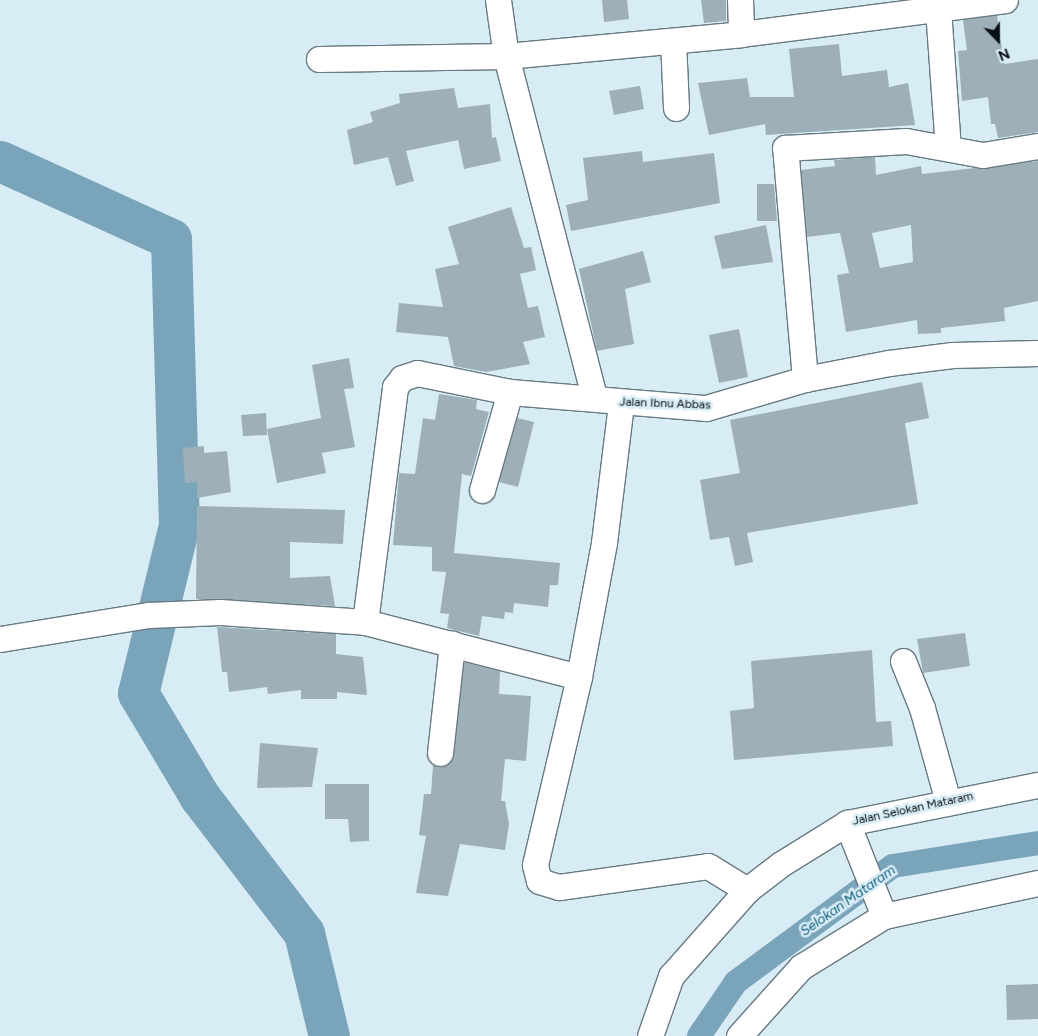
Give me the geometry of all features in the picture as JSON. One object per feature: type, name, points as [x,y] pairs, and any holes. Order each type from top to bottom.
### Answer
[{"type":"street","points":[[498,0],[506,56],[594,396]]},
{"type":"street","points":[[740,0],[741,34]]},
{"type":"street","points":[[319,59],[506,56],[741,34],[898,7],[938,9],[1005,0]]},
{"type":"street","points":[[938,9],[948,146]]},
{"type":"street","points":[[673,41],[676,108]]},
{"type":"street","points":[[806,379],[785,148],[906,141],[948,146],[983,155],[1038,146]]},
{"type":"street","name":"Jalan Ibnu Abbas","points":[[365,622],[394,399],[402,378],[417,373],[510,392],[594,396],[621,404],[706,408],[806,379],[952,355],[1038,353]]},
{"type":"street","points":[[482,490],[510,392]]},
{"type":"street","points":[[621,404],[604,543],[579,677],[535,865],[539,881],[559,887],[708,866],[747,890]]},
{"type":"street","points":[[0,639],[158,615],[220,612],[365,622],[579,677]]},
{"type":"street","points":[[440,752],[452,644]]},
{"type":"street","points":[[903,660],[922,708],[948,802]]},
{"type":"street","name":"Jalan Selokan Mataram","points":[[650,1036],[671,976],[747,890],[850,831],[948,802],[1038,785]]},
{"type":"street","points":[[850,831],[884,916]]},
{"type":"street","points":[[739,1036],[801,968],[884,916],[1038,883]]},
{"type":"building","points":[[602,0],[627,0],[629,19],[604,22]]},
{"type":"building","points":[[701,0],[726,0],[726,21],[704,23]]},
{"type":"building","points":[[997,15],[1004,64],[1038,59],[1038,132],[998,138],[995,124],[991,124],[988,97],[962,101],[958,51],[967,50],[963,20]]},
{"type":"building","points":[[839,44],[842,76],[887,70],[889,87],[908,83],[915,125],[766,135],[765,124],[709,135],[698,83],[747,78],[750,97],[794,97],[789,49]]},
{"type":"building","points":[[640,86],[644,109],[614,115],[609,91]]},
{"type":"building","points":[[454,88],[458,108],[490,104],[492,138],[496,137],[501,161],[464,169],[458,140],[406,151],[414,181],[396,186],[388,157],[354,165],[347,130],[373,122],[370,112],[400,103],[399,94]]},
{"type":"building","points":[[642,151],[643,162],[714,153],[720,203],[571,231],[566,205],[588,200],[583,158]]},
{"type":"building","points":[[875,157],[876,175],[921,166],[922,174],[1038,161],[1038,301],[1004,308],[1005,321],[941,328],[941,333],[918,334],[917,320],[846,332],[837,275],[849,273],[840,233],[807,237],[801,170],[835,166],[834,160]],"holes":[[[911,225],[913,262],[880,268],[872,233]]]},
{"type":"building","points":[[757,184],[774,184],[777,221],[757,221]]},
{"type":"building","points":[[511,207],[524,248],[531,247],[536,270],[520,274],[528,308],[538,306],[545,337],[523,342],[530,364],[486,372],[454,366],[448,337],[396,332],[399,303],[443,307],[435,269],[459,264],[448,227]]},
{"type":"building","points":[[766,225],[773,262],[722,269],[714,236]]},
{"type":"building","points":[[643,251],[651,282],[625,289],[634,344],[597,351],[579,269]]},
{"type":"building","points":[[739,329],[748,377],[719,383],[709,335]]},
{"type":"building","points":[[349,358],[354,388],[344,389],[355,447],[322,453],[326,473],[277,483],[267,429],[321,418],[312,365]]},
{"type":"building","points":[[922,382],[929,418],[905,423],[918,504],[747,533],[753,562],[735,566],[729,537],[710,540],[700,480],[740,473],[730,420]]},
{"type":"building","points":[[439,394],[477,400],[476,409],[489,412],[471,476],[462,474],[454,553],[560,563],[558,585],[550,585],[548,607],[514,603],[513,613],[505,612],[504,619],[482,616],[479,636],[447,628],[449,614],[440,613],[446,572],[432,571],[432,547],[393,545],[399,473],[415,474],[423,418],[435,420]]},
{"type":"building","points":[[266,413],[267,435],[243,436],[241,415]]},
{"type":"building","points":[[517,418],[534,422],[518,487],[499,482]]},
{"type":"building","points":[[204,446],[204,453],[227,451],[231,492],[197,498],[197,482],[185,483],[183,448]]},
{"type":"building","points":[[197,506],[345,510],[343,544],[290,542],[290,578],[330,576],[335,606],[196,599]]},
{"type":"building","points":[[217,627],[336,634],[336,654],[363,657],[367,695],[337,692],[337,699],[301,699],[301,690],[268,694],[267,687],[229,692],[227,672],[222,672]]},
{"type":"building","points":[[965,633],[970,666],[923,673],[917,639]]},
{"type":"building","points":[[872,650],[876,722],[891,721],[893,746],[734,760],[730,711],[754,708],[751,661]]},
{"type":"building","points":[[464,662],[500,671],[499,694],[531,696],[526,761],[505,759],[501,801],[505,801],[509,824],[505,850],[460,844],[448,896],[416,893],[426,836],[419,835],[424,794],[431,794],[433,765],[452,762]]},
{"type":"building","points":[[260,743],[318,748],[312,787],[257,788]]},
{"type":"building","points":[[325,784],[369,784],[369,841],[350,842],[348,819],[325,819]]},
{"type":"building","points":[[1038,984],[1038,1019],[1007,1020],[1006,985]]},
{"type":"waterway","points":[[0,161],[171,239],[179,525],[138,693],[200,797],[304,933],[329,1036]]},
{"type":"waterway","name":"Selokan Mataram","points":[[699,1036],[736,982],[893,866],[1038,843]]}]
